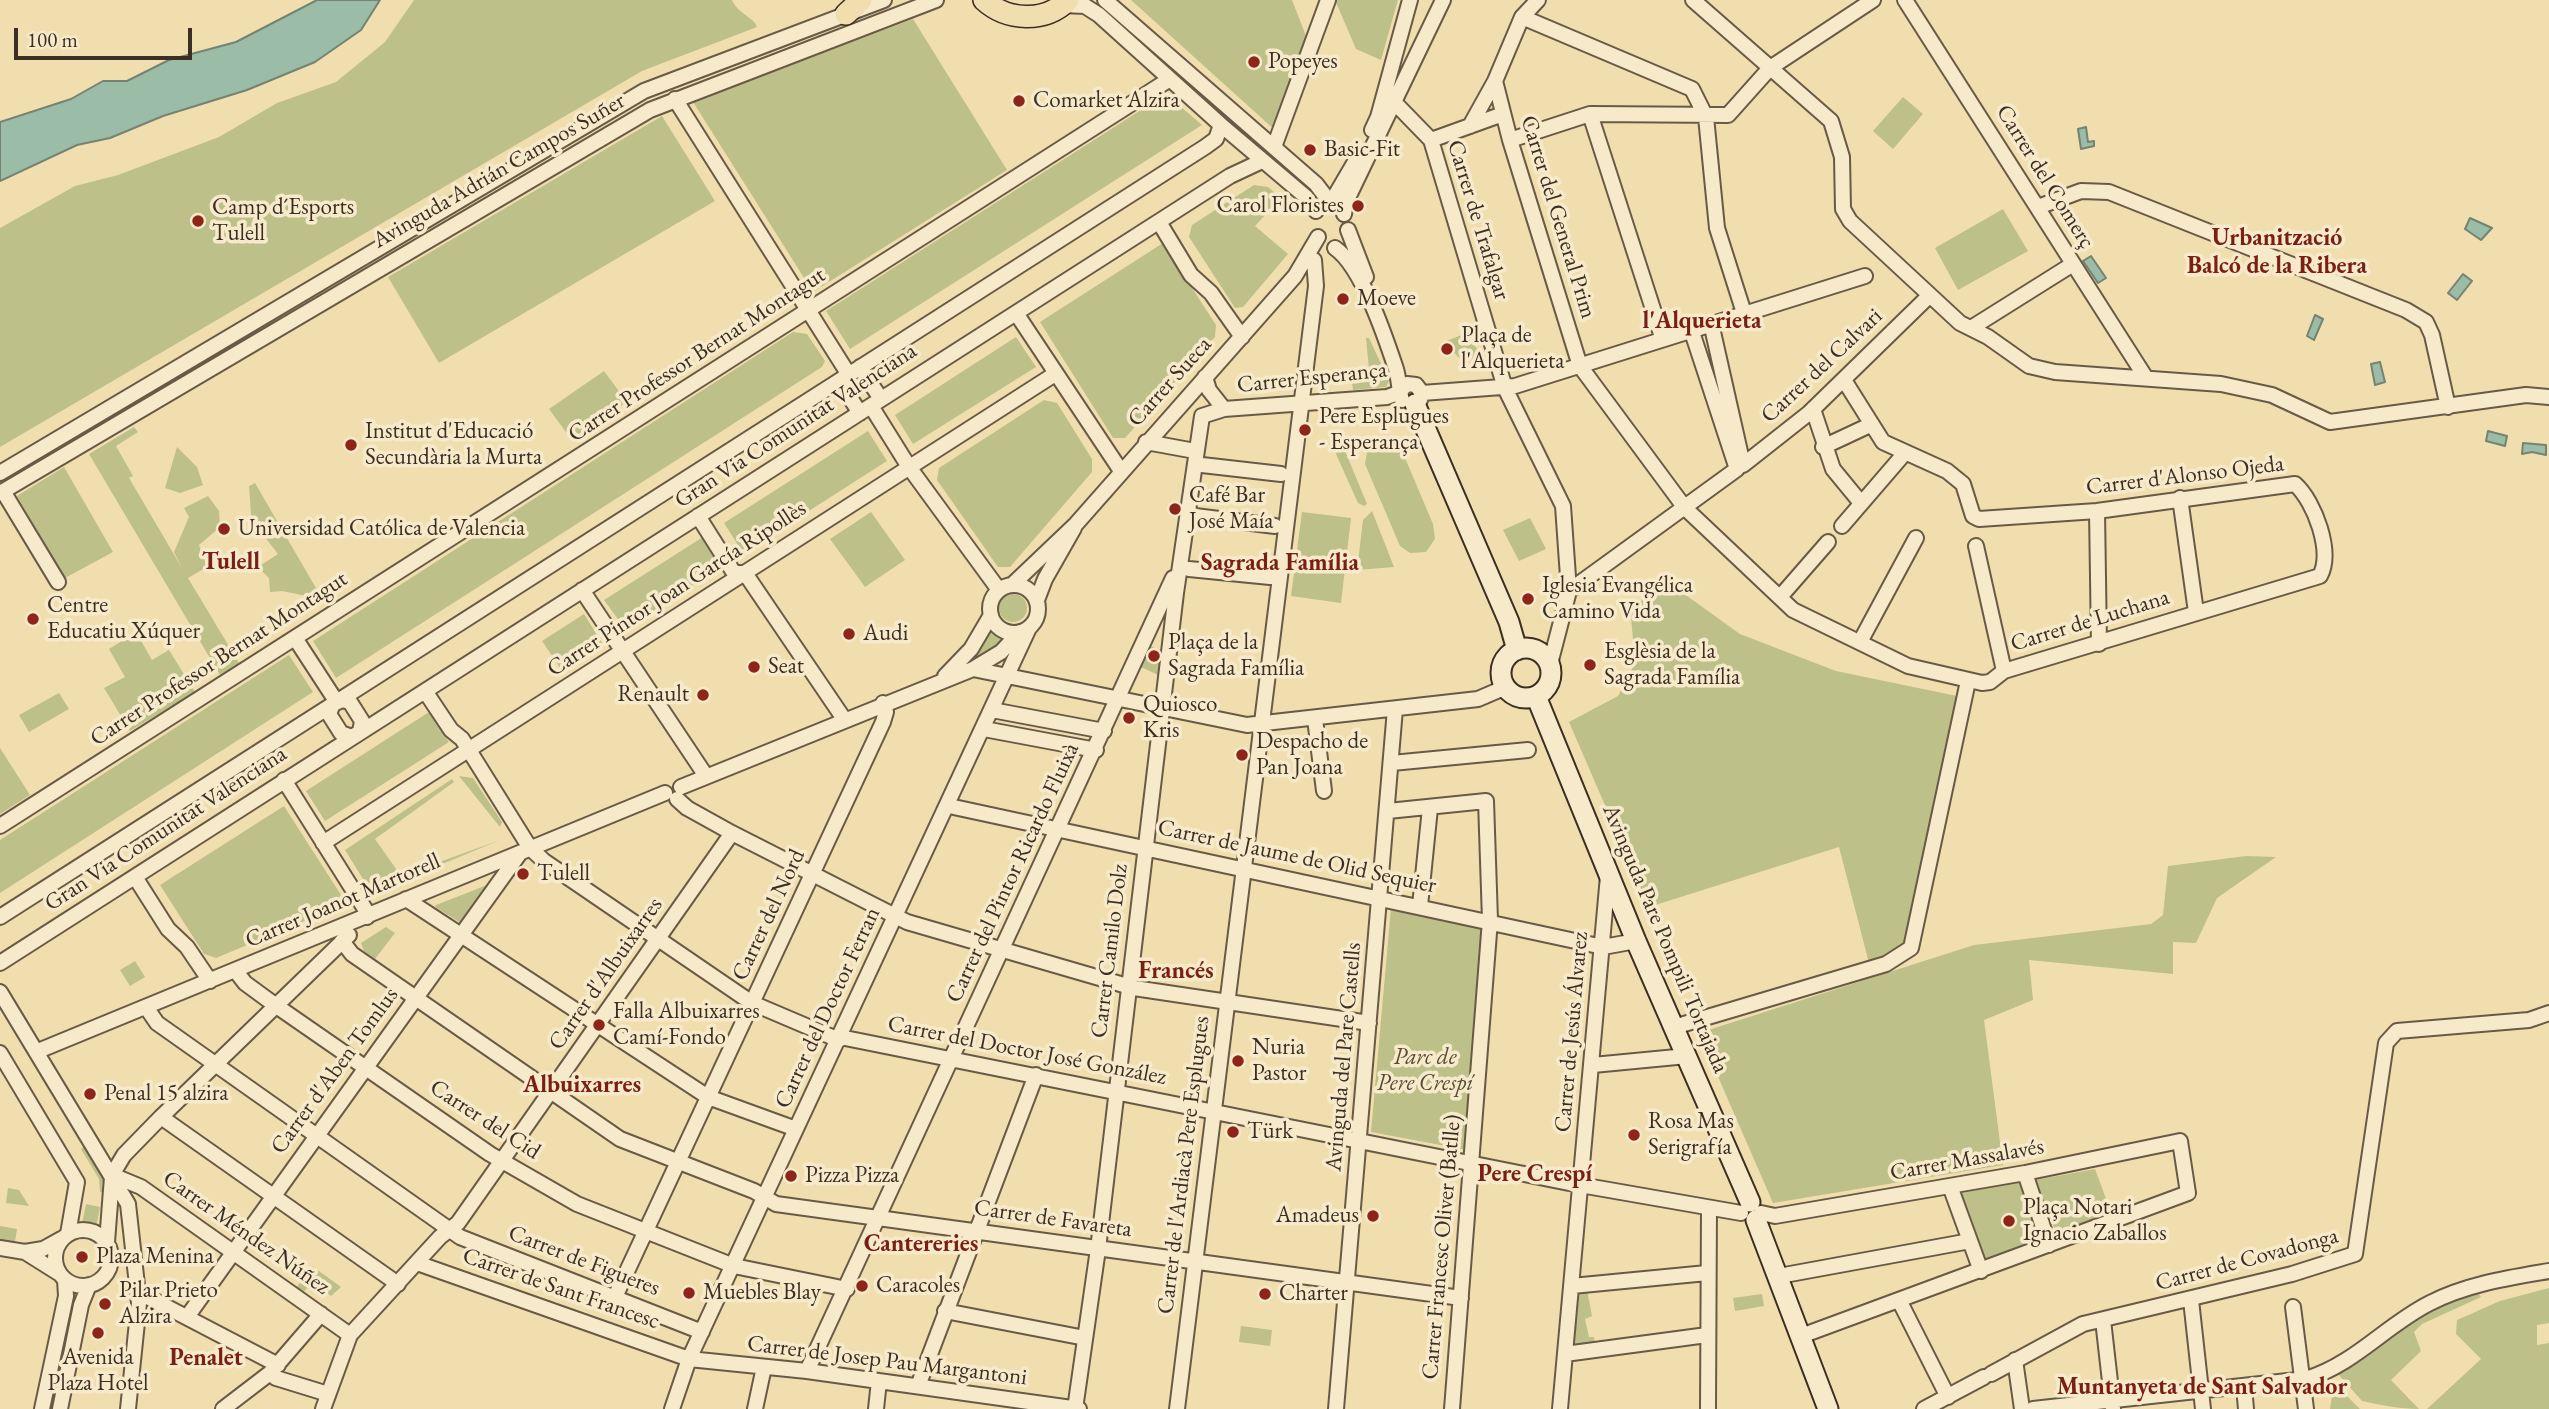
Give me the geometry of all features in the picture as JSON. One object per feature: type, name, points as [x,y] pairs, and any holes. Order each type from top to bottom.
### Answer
[{"type":"main road","points":[[984,0],[1009,15],[1028,17],[1046,13],[1065,2]]},
{"type":"street","name":"Avinguda Adrián Campos Suñer","points":[[0,473],[644,92],[854,7],[884,0]]},
{"type":"street","name":"Avinguda Adrián Campos Suñer","points":[[2,492],[438,232],[650,110],[936,0]]},
{"type":"street","points":[[1105,0],[1316,184],[1344,214]]},
{"type":"street","points":[[1274,147],[1328,0]]},
{"type":"street","points":[[1316,211],[1320,204],[1330,201],[1378,117],[1410,0]]},
{"type":"street","points":[[1410,392],[1344,214],[1346,202],[1443,0]]},
{"type":"street","points":[[1470,126],[1495,81],[1522,17],[1538,0]]},
{"type":"street","points":[[1693,0],[1836,129],[1842,157],[1843,209],[1850,222],[1959,323],[1988,337],[2020,361],[2039,369],[2221,384],[2272,395],[2330,422],[2526,396],[2549,397]]},
{"type":"street","points":[[1510,140],[1590,114],[1706,117],[1728,115],[1770,68],[1873,0]]},
{"type":"street","name":"Carrer del Comerç","points":[[1905,0],[2146,378]]},
{"type":"street","points":[[1065,2],[1084,6],[1099,15],[1306,197],[1316,211],[1318,237],[1348,259],[1366,293],[1509,622],[1517,650]]},
{"type":"street","points":[[1522,17],[1692,89],[1706,117],[1717,228],[1744,313]]},
{"type":"street","name":"Carrer Professor Bernat Montagut","points":[[0,826],[1170,79]]},
{"type":"street","name":"Carrer del General Prim","points":[[1495,81],[1510,140],[1580,366]]},
{"type":"street","points":[[675,99],[909,467],[999,590]]},
{"type":"street","name":"Carrer de Trafalgar","points":[[1395,103],[1431,140],[1505,388],[1563,506],[1569,592],[1549,652]]},
{"type":"street","points":[[1431,140],[1503,114]]},
{"type":"street","points":[[1590,114],[1662,337]]},
{"type":"street","name":"Gran Via Comunitat Valenciana","points":[[0,917],[1212,141],[1219,135],[1221,125]]},
{"type":"street","name":"Gran Via Comunitat Valenciana","points":[[0,963],[1245,166],[1262,161]]},
{"type":"street","points":[[2038,207],[2081,191],[2109,191],[2420,317],[2432,335],[2448,407]]},
{"type":"street","points":[[1159,222],[1191,275],[1211,293],[1242,337]]},
{"type":"street","points":[[1332,248],[1346,242],[1348,230]]},
{"type":"street","name":"Carrer Sueca","points":[[1299,272],[1318,237]]},
{"type":"street","name":"Carrer Sueca","points":[[1013,584],[1076,524],[1299,272],[1332,248]]},
{"type":"street","name":"Carrer de l'Ardiacà Pere Esplugues","points":[[1177,1409],[1316,286],[1314,260]]},
{"type":"street","points":[[1971,328],[2073,264]]},
{"type":"street","name":"Carrer Esperança","points":[[1205,377],[1209,390],[1224,409],[1387,397],[1410,392],[1505,388],[1865,276]]},
{"type":"street","name":"Carrer del Calvari","points":[[1569,592],[1740,467],[1811,411],[1929,296]]},
{"type":"street","points":[[1016,313],[1121,471]]},
{"type":"street","points":[[1711,323],[1740,467]]},
{"type":"street","points":[[1690,329],[1740,467]]},
{"type":"street","name":"Carrer de Luchana","points":[[1580,366],[1685,508],[1793,610],[1908,666],[1968,681],[1990,681],[2004,671],[2320,576]]},
{"type":"street","points":[[850,374],[871,406]]},
{"type":"street","name":"Carrer Pintor Joan García Ripollès","points":[[323,843],[466,744],[622,653],[1055,374]]},
{"type":"street","points":[[1842,526],[1904,454],[1883,442],[1844,380]]},
{"type":"street","points":[[1164,708],[1185,563],[1195,451],[1202,416],[1224,409]]},
{"type":"street","points":[[1811,411],[1833,469],[1861,503]]},
{"type":"street","points":[[1823,447],[1870,425]]},
{"type":"street","points":[[1146,442],[1195,451]]},
{"type":"street","name":"Carrer d'Alonso Ojeda","points":[[1904,454],[1947,471],[1963,484],[1973,516],[1979,519],[2097,511],[2295,484],[2306,493],[2326,555],[2320,576]]},
{"type":"street","points":[[1202,466],[1281,474]]},
{"type":"street","points":[[2,492],[58,582]]},
{"type":"street","points":[[2180,498],[2196,612]]},
{"type":"street","points":[[2097,511],[2099,643]]},
{"type":"street","points":[[698,516],[734,573],[744,573],[844,719]]},
{"type":"street","points":[[1195,516],[1275,526]]},
{"type":"street","name":"Carrer Sueca","points":[[1037,600],[1045,579],[1076,524]]},
{"type":"street","points":[[1860,642],[1916,538]]},
{"type":"street","points":[[1780,597],[1828,542]]},
{"type":"street","points":[[1976,546],[2004,671]]},
{"type":"street","points":[[1185,563],[1270,577]]},
{"type":"street","points":[[1119,698],[1185,563]]},
{"type":"street","points":[[1013,584],[1028,588],[1037,600],[1038,616],[1025,630],[1005,631],[991,615],[991,601],[999,590],[1013,584]]},
{"type":"street","points":[[582,590],[706,776]]},
{"type":"street","name":"Carrer Joanot Martorell","points":[[942,679],[971,649],[991,615]]},
{"type":"street","name":"Carrer Joanot Martorell","points":[[38,1051],[526,850],[674,793],[706,776],[883,703],[973,669],[990,660],[1025,630]]},
{"type":"street","name":"Carrer del Doctor Ferran","points":[[672,1409],[689,1359],[984,729],[1025,630]]},
{"type":"street","points":[[295,638],[336,701]]},
{"type":"street","points":[[1530,648],[1549,652],[1548,686],[1536,695],[1520,696],[1506,687],[1502,666],[1517,650],[1530,648]]},
{"type":"street","points":[[973,669],[1260,726],[1478,699],[1506,687]]},
{"type":"street","points":[[1674,1027],[1886,964],[1911,948],[1968,681]]},
{"type":"street","name":"Carrer del Doctor José González","points":[[425,691],[452,730],[466,744],[526,850],[752,1003],[840,1038],[1581,1185],[1709,1208],[1752,1212]]},
{"type":"street","name":"Avinguda Pare Pompili Tortajada","points":[[1536,695],[1609,868],[1636,941],[1779,1276],[1828,1409]]},
{"type":"street","name":"Carrer del Pintor Ricardo Fluixà","points":[[807,1371],[1119,698]]},
{"type":"street","points":[[346,700],[357,712],[362,726],[358,734],[343,735],[330,718],[329,710],[336,701],[346,700]]},
{"type":"street","name":"Carrer del Nord","points":[[615,1297],[886,716],[883,703]]},
{"type":"street","name":"Carrer Camilo Dolz","points":[[1077,1409],[1164,708]]},
{"type":"street","name":"Avinguda del Pare Castells","points":[[1336,1409],[1395,709]]},
{"type":"street","points":[[992,710],[1104,731]]},
{"type":"street","points":[[1315,719],[1324,791]]},
{"type":"street","points":[[1044,740],[1048,721]]},
{"type":"street","points":[[984,729],[1096,750]]},
{"type":"street","points":[[1392,763],[1528,750]]},
{"type":"street","points":[[25,1252],[77,1285],[89,1285],[102,1279],[109,1268],[112,1175],[124,1155],[367,917],[365,909],[284,780]]},
{"type":"street","points":[[674,793],[687,808],[896,918],[1128,986],[1369,1023]]},
{"type":"street","name":"Carrer Francesc Oliver (Batlle)","points":[[1430,808],[1486,801],[1490,920],[1452,1409]]},
{"type":"street","name":"Carrer de Jaume de Olid Sequier","points":[[948,806],[1490,920],[1603,947],[1636,941]]},
{"type":"street","points":[[1388,811],[1430,808],[1420,906]]},
{"type":"street","name":"Carrer d'Albuixarres","points":[[323,1409],[350,1335],[451,1230],[732,833]]},
{"type":"street","name":"Carrer d'Aben Tomlus","points":[[187,1317],[461,935],[526,850]]},
{"type":"street","name":"Carrer de Jesús Álvarez","points":[[1560,1409],[1609,868]]},
{"type":"street","points":[[135,877],[167,929],[187,947],[210,981]]},
{"type":"street","points":[[406,899],[708,1097],[796,1129]]},
{"type":"street","name":"Carrer de Favareta","points":[[342,941],[352,954],[415,999],[620,1139],[754,1191],[781,1205],[1461,1298]]},
{"type":"street","points":[[293,947],[306,957],[311,971]]},
{"type":"street","name":"Carrer del Cid","points":[[235,971],[275,1005],[501,1162],[577,1204],[734,1266],[847,1289]]},
{"type":"street","points":[[0,992],[128,1204],[138,1292],[128,1409]]},
{"type":"street","name":"Carrer de Figueres","points":[[146,1007],[156,1023],[460,1237],[702,1332]]},
{"type":"street","name":"Carrer de Covadonga","points":[[1924,1409],[2083,1324],[2191,1300],[2355,1254],[2386,1043],[2397,1031],[2529,1020],[2549,1013]]},
{"type":"street","points":[[0,1054],[77,1182],[65,1236],[55,1252],[66,1296],[42,1409]]},
{"type":"street","points":[[1593,1065],[1687,1056]]},
{"type":"street","points":[[918,1386],[1036,1076]]},
{"type":"street","points":[[161,1116],[398,1284]]},
{"type":"street","name":"Carrer Massalavés","points":[[1752,1212],[1775,1216],[2025,1173],[2180,1141],[2188,1193],[2049,1245]]},
{"type":"street","points":[[1801,1336],[1900,1302],[2049,1245],[2025,1173]]},
{"type":"street","name":"Carrer Méndez Núñez","points":[[112,1175],[141,1187],[350,1335]]},
{"type":"street","points":[[1950,1186],[1981,1271]]},
{"type":"street","points":[[1708,1409],[1709,1208]]},
{"type":"street","points":[[0,1248],[25,1252],[53,1245],[80,1230],[92,1231],[135,1266]]},
{"type":"street","points":[[1779,1276],[1970,1241]]},
{"type":"street","name":"Carrer de Sant Francesc","points":[[417,1263],[689,1359]]},
{"type":"street","points":[[2033,1409],[2112,1404],[2301,1379],[2328,1372],[2428,1303],[2483,1283],[2549,1271]]},
{"type":"street","points":[[1572,1286],[1707,1273]]},
{"type":"street","points":[[60,1409],[81,1305],[89,1285]]},
{"type":"street","points":[[138,1292],[187,1317],[274,1369],[276,1378],[328,1394]]},
{"type":"street","points":[[2191,1300],[2203,1409]]},
{"type":"street","points":[[1900,1302],[1948,1397]]},
{"type":"street","points":[[2293,1307],[2306,1409]]},
{"type":"street","points":[[945,1311],[1085,1338]]},
{"type":"street","points":[[223,1409],[274,1369],[321,1314]]},
{"type":"street","points":[[2103,1320],[2112,1404]]},
{"type":"street","points":[[1565,1353],[1707,1335]]},
{"type":"street","name":"Carrer de Josep Pau Margantoni","points":[[689,1359],[807,1371],[1077,1409]]},
{"type":"street","points":[[2015,1360],[2022,1409]]},
{"type":"street","points":[[755,1409],[764,1367]]},
{"type":"street","points":[[876,1409],[879,1381]]},
{"type":"street","points":[[2244,1387],[2246,1409]]},
{"type":"street","points":[[967,1409],[969,1393]]},
{"type":"green space","name":"Camp d´Esports Tulell","points":[[414,0],[732,0],[757,27],[642,71],[0,447],[0,228],[75,186],[118,175],[219,137],[277,103],[336,82],[385,42]]},
{"type":"green space","points":[[1131,0],[1292,0],[1306,36],[1315,34],[1276,131]]},
{"type":"green space","points":[[1335,0],[1398,0],[1381,60],[1356,49]]},
{"type":"green space","points":[[913,19],[1007,170],[813,292],[693,102]]},
{"type":"green space","points":[[1166,94],[1202,125],[850,349],[826,311]]},
{"type":"green space","points":[[1903,97],[1923,114],[1893,149],[1873,131]]},
{"type":"green space","points":[[662,116],[715,201],[439,363],[388,277]]},
{"type":"green space","points":[[1254,185],[1268,187],[1281,198],[1255,226],[1288,254],[1243,307],[1235,308],[1189,237],[1192,225]]},
{"type":"green space","points":[[2003,209],[2028,251],[1958,290],[1935,248]]},
{"type":"green space","points":[[1163,243],[1216,325],[1215,337],[1125,438],[1113,438],[1040,322]]},
{"type":"green space","points":[[793,332],[807,334],[825,361],[822,367],[336,678],[313,641]]},
{"type":"green space","points":[[1464,334],[1482,354],[1464,363],[1444,342]]},
{"type":"green space","points":[[1016,337],[1036,367],[913,444],[895,415]]},
{"type":"green space","points":[[1366,338],[1369,338],[1389,381],[1386,387],[1353,390],[1352,382],[1370,380]]},
{"type":"green space","points":[[604,371],[627,402],[571,439],[549,409]]},
{"type":"green space","points":[[1044,400],[1057,403],[1092,459],[1092,472],[1010,567],[998,567],[937,480],[939,468]]},
{"type":"green space","points":[[134,427],[138,432],[116,446],[133,476],[129,478],[182,568],[174,552],[189,517],[184,508],[208,496],[219,511],[220,527],[199,545],[207,567],[188,578],[239,663],[220,675],[89,454]]},
{"type":"green space","points":[[868,431],[887,461],[743,553],[724,523]]},
{"type":"green space","points":[[1385,438],[1400,446],[1433,524],[1435,539],[1426,552],[1410,553],[1400,546],[1365,464],[1368,446]]},
{"type":"green space","points":[[1341,441],[1367,504],[1364,506],[1358,503],[1336,454]]},
{"type":"green space","points":[[177,447],[197,467],[203,485],[180,493],[165,488]]},
{"type":"green space","points":[[64,467],[113,552],[65,578],[17,496]]},
{"type":"green space","points":[[255,483],[320,595],[316,598],[282,591],[270,592],[269,578],[258,567],[278,554],[264,536],[252,529],[249,486]]},
{"type":"green space","points":[[1372,511],[1394,567],[1357,570],[1363,520]]},
{"type":"green space","points":[[871,512],[905,560],[865,587],[830,539]]},
{"type":"green space","points":[[1302,512],[1351,518],[1341,603],[1291,596]]},
{"type":"green space","points":[[1530,518],[1546,549],[1519,561],[1503,530]]},
{"type":"green space","points":[[703,537],[722,567],[625,629],[604,600]]},
{"type":"green space","points":[[1676,588],[1740,634],[1836,671],[1957,696],[1912,927],[1902,948],[1869,963],[1839,847],[1649,907],[1569,722],[1618,696],[1635,663],[1630,605]]},
{"type":"green space","points":[[1013,594],[1023,598],[1027,608],[1023,618],[1013,622],[1003,618],[999,608],[1003,598]]},
{"type":"green space","points":[[584,614],[602,643],[561,669],[542,641]]},
{"type":"green space","points":[[990,626],[1006,639],[971,664],[969,660]]},
{"type":"green space","points":[[136,632],[152,660],[169,650],[195,692],[130,731],[104,688],[125,677],[109,649]]},
{"type":"green space","points":[[1150,646],[1163,651],[1160,676],[1141,667]]},
{"type":"green space","points":[[289,655],[313,692],[0,893],[0,840]]},
{"type":"green space","points":[[59,693],[69,709],[29,732],[19,715]]},
{"type":"green space","points":[[429,712],[449,742],[325,821],[306,791]]},
{"type":"green space","points":[[0,748],[30,795],[0,814]]},
{"type":"green space","points":[[459,776],[473,778],[502,822],[500,827]]},
{"type":"green space","points":[[452,779],[454,782],[375,839],[401,876],[500,840],[380,890],[368,887],[345,850]]},
{"type":"green space","points":[[284,806],[341,895],[338,907],[216,958],[204,954],[160,885]]},
{"type":"green space","points":[[2246,856],[2276,857],[2217,898],[2196,943],[2173,942],[2173,974],[2029,960],[2033,1000],[1984,1020],[2003,1165],[1773,1203],[1699,1033],[1974,945],[2151,924],[2163,915],[2168,866]]},
{"type":"green space","points":[[487,885],[461,923],[435,907],[436,905]]},
{"type":"green space","name":"Parc de Pere Crespí","points":[[1391,908],[1484,925],[1467,1150],[1371,1132]]},
{"type":"green space","points":[[386,927],[395,933],[375,959],[364,951],[361,943]]},
{"type":"green space","points":[[135,961],[145,977],[130,986],[120,970]]},
{"type":"green space","points":[[84,1146],[103,1176],[105,1193],[100,1192],[99,1179],[81,1149]]},
{"type":"green space","points":[[2095,1169],[2111,1212],[2056,1233],[2036,1180]]},
{"type":"green space","points":[[2019,1182],[2039,1241],[1981,1260],[1961,1193]]},
{"type":"green space","points":[[8,1188],[19,1190],[29,1206],[6,1203]]},
{"type":"green space","points":[[86,1204],[100,1207],[96,1228],[82,1224]]},
{"type":"green space","points":[[0,1226],[17,1229],[15,1242],[0,1240]]},
{"type":"green space","points":[[312,1266],[341,1287],[331,1296],[318,1285],[312,1292],[307,1288],[303,1293],[296,1288]]},
{"type":"green space","points":[[1590,1288],[1588,1295],[1592,1316],[1585,1319],[1589,1337],[1594,1337],[1595,1343],[1573,1344],[1579,1293]]},
{"type":"green space","points":[[2549,1288],[2549,1323],[2537,1325],[2537,1345],[2549,1343],[2549,1409],[2427,1409],[2481,1359],[2456,1334],[2457,1320],[2500,1301]]},
{"type":"green space","points":[[2476,1290],[2481,1297],[2422,1324],[2414,1332],[2421,1351],[2391,1380],[2419,1409],[2362,1401],[2338,1374],[2434,1307]]},
{"type":"green space","points":[[1762,1294],[1764,1306],[1735,1311],[1733,1298]]},
{"type":"green space","points":[[1241,1326],[1272,1330],[1270,1346],[1239,1342]]},
{"type":"green space","points":[[2327,1380],[2331,1380],[2360,1409],[2330,1409],[2332,1396]]},
{"type":"shaded area","points":[[317,0],[380,0],[361,30],[315,62],[247,90],[163,116],[110,138],[77,145],[0,181],[0,122],[71,99],[103,81],[127,81],[169,60],[236,42]]},
{"type":"shaded area","points":[[2086,127],[2088,142],[2094,141],[2094,146],[2081,149],[2078,129]]},
{"type":"shaded area","points":[[2470,218],[2492,228],[2481,240],[2465,229]]},
{"type":"shaded area","points":[[2091,256],[2106,278],[2098,283],[2083,261]]},
{"type":"shaded area","points":[[2463,274],[2472,281],[2457,300],[2448,293]]},
{"type":"shaded area","points":[[2315,315],[2323,319],[2314,340],[2307,336]]},
{"type":"shaded area","points":[[2380,362],[2385,382],[2375,385],[2371,364]]},
{"type":"shaded area","points":[[2488,431],[2507,436],[2505,446],[2486,441]]},
{"type":"shaded area","points":[[2523,443],[2546,445],[2546,455],[2532,452],[2522,454]]},
{"type":"place","name":"Popeyes","points":[[1254,62]]},
{"type":"place","name":"Comarket Alzira","points":[[1019,101]]},
{"type":"place","name":"Basic-Fit","points":[[1310,150]]},
{"type":"place","name":"Carol Floristes","points":[[1358,206]]},
{"type":"place","name":"Camp d´Esports Tulell","points":[[198,221]]},
{"type":"place","name":"Moeve","points":[[1343,299]]},
{"type":"place","name":"Plaça de l'Alquerieta","points":[[1447,349]]},
{"type":"place","name":"Pere Esplugues - Esperança","points":[[1305,430]]},
{"type":"place","name":"Institut d'Educació Secundària la Murta","points":[[351,445]]},
{"type":"place","name":"Café Bar José Maía","points":[[1175,509]]},
{"type":"place","name":"Universidad Católica de Valencia","points":[[224,529]]},
{"type":"place","name":"Iglesia Evangélica Camino Vida","points":[[1528,599]]},
{"type":"place","name":"Centre Educatiu Xúquer","points":[[33,619]]},
{"type":"place","name":"Audi","points":[[849,634]]},
{"type":"place","name":"Plaça de la Sagrada Família","points":[[1154,656]]},
{"type":"place","name":"Esglèsia de la Sagrada Família","points":[[1590,665]]},
{"type":"place","name":"Seat","points":[[754,667]]},
{"type":"place","name":"Renault","points":[[703,695]]},
{"type":"place","name":"Quiosco Kris","points":[[1129,718]]},
{"type":"place","name":"Despacho de Pan Joana","points":[[1242,755]]},
{"type":"place","name":"Tulell","points":[[523,874]]},
{"type":"place","name":"Falla Albuixarres Camí-Fondo","points":[[599,1025]]},
{"type":"place","name":"Nuria Pastor","points":[[1238,1061]]},
{"type":"place","name":"Penal 15 alzira","points":[[90,1094]]},
{"type":"place","name":"Türk","points":[[1233,1132]]},
{"type":"place","name":"Rosa Mas Serigrafía","points":[[1634,1135]]},
{"type":"place","name":"Pizza Pizza","points":[[791,1176]]},
{"type":"place","name":"Amadeus","points":[[1373,1216]]},
{"type":"place","name":"Plaça Notari Ignacio Zaballos","points":[[2009,1221]]},
{"type":"place","name":"Plaza Menina","points":[[82,1257]]},
{"type":"place","name":"Caracoles","points":[[862,1286]]},
{"type":"place","name":"Muebles Blay","points":[[689,1293]]},
{"type":"place","name":"Charter","points":[[1265,1294]]},
{"type":"place","name":"Pilar Prieto Alzira","points":[[105,1304]]},
{"type":"place","name":"Avenida Plaza Hotel","points":[[98,1333]]},
{"type":"district","name":"Urbanització Balcó de la Ribera","points":[[2277,252]]},
{"type":"district","name":"l'Alquerieta","points":[[1702,321]]},
{"type":"district","name":"Tulell","points":[[231,562]]},
{"type":"district","name":"Sagrada Família","points":[[1280,563]]},
{"type":"district","name":"Francés","points":[[1176,971]]},
{"type":"district","name":"Albuixarres","points":[[582,1085]]},
{"type":"district","name":"Pere Crespí","points":[[1535,1174]]},
{"type":"district","name":"Cantereries","points":[[921,1244]]},
{"type":"district","name":"Penalet","points":[[206,1358]]},
{"type":"district","name":"Muntanyeta de Sant Salvador","points":[[2202,1387]]}]
